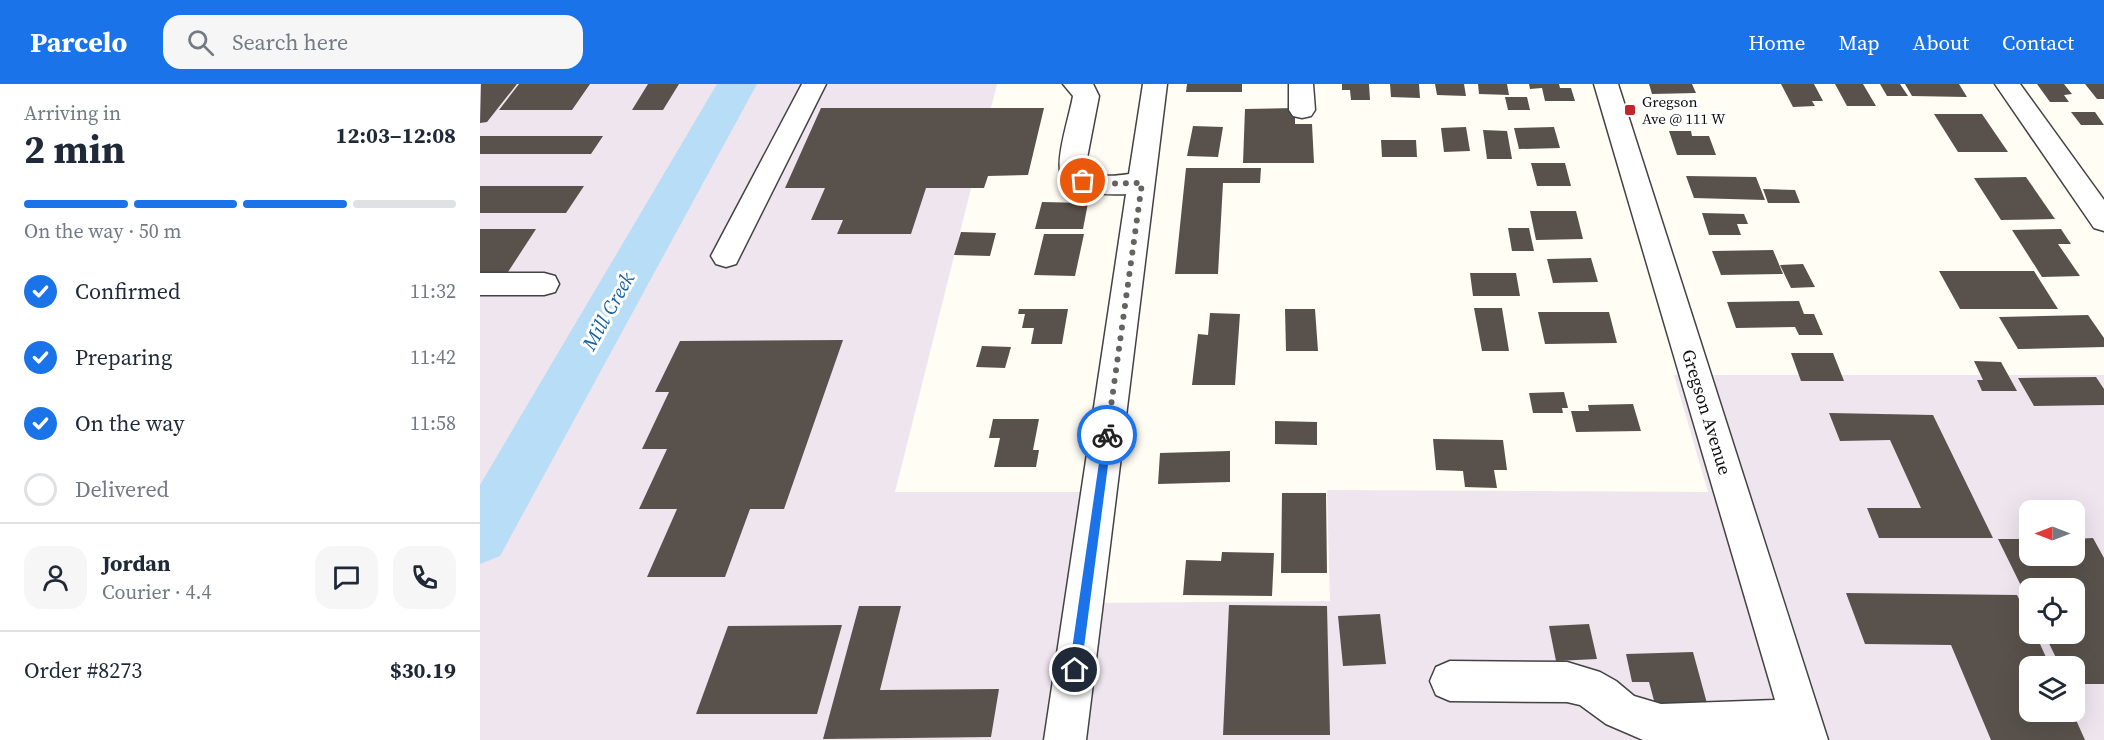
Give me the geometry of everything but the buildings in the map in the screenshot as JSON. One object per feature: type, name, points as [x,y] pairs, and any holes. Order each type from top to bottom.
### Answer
[{"type":"street","points":[[726,256],[814,84]]},
{"type":"street","points":[[1075,84],[1084,89],[1086,96],[1074,158],[1074,174],[1083,181],[1096,184],[1142,183]]},
{"type":"street","points":[[1065,740],[1155,84]]},
{"type":"street","points":[[1302,84],[1302,110]]},
{"type":"street","name":"Gregson Avenue","points":[[1606,84],[1804,730]]},
{"type":"street","points":[[2007,84],[2104,221]]},
{"type":"street","points":[[480,284],[544,284]]},
{"type":"street","points":[[1450,681],[1567,682],[1586,686],[1602,695],[1620,710],[1646,721],[1661,724],[1804,730]]},
{"type":"shaded area","points":[[480,84],[997,84],[895,492],[1104,492],[1092,603],[1330,601],[1327,490],[1708,492],[1674,375],[2104,375],[2104,740],[480,740]]},
{"type":"waterway","name":"Mill Creek","points":[[480,538],[737,84]]},
{"type":"way so far","points":[[1083,181],[1096,184],[1142,183],[1107,435]]},
{"type":"place","name":"Gregson Ave @ 111 W","points":[[1630,110]]},
{"type":"route","points":[[1075,670],[1107,435]]}]
